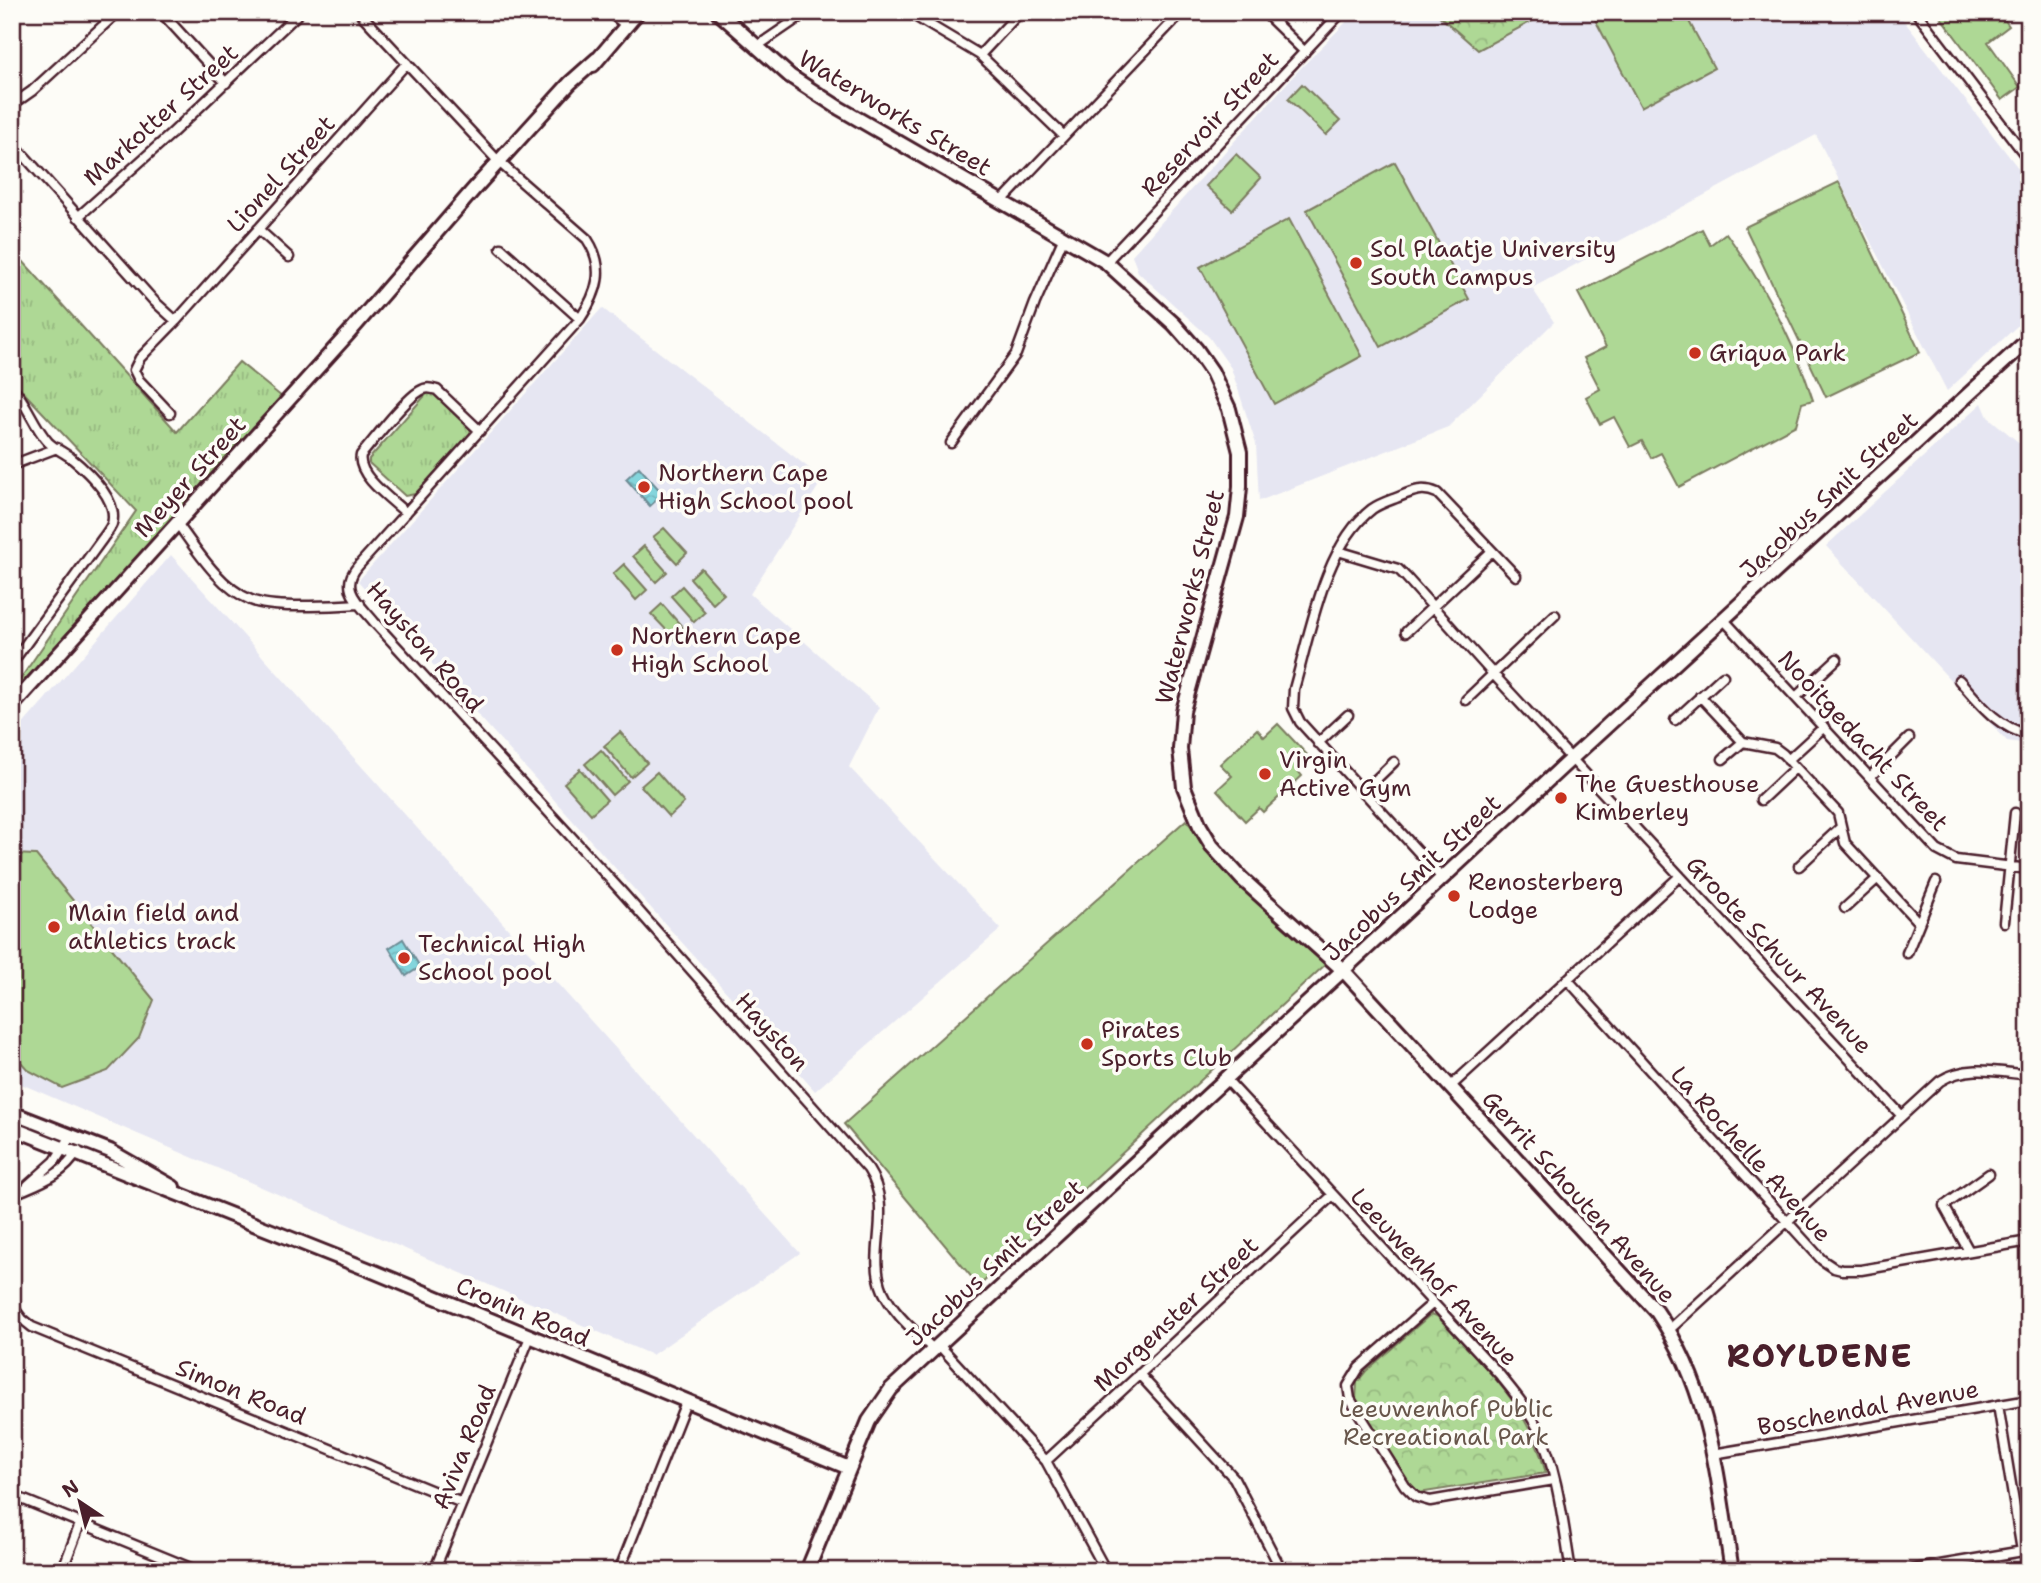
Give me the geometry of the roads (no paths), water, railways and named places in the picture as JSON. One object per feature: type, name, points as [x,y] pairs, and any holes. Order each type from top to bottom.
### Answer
[{"type":"street","points":[[12,105],[32,91],[118,12]]},
{"type":"street","points":[[161,12],[226,83]]},
{"type":"street","name":"Markotter Street","points":[[78,216],[226,83],[300,12]]},
{"type":"street","name":"Hayston Road","points":[[359,12],[501,164],[587,239],[594,250],[600,273],[591,303],[580,319],[351,575],[349,589],[360,604],[509,772]]},
{"type":"street","points":[[609,12],[626,25]]},
{"type":"street","name":"Meyer Street","points":[[12,705],[399,276],[413,267],[437,236],[584,76],[638,12]]},
{"type":"street","name":"Waterworks Street","points":[[718,12],[790,76],[839,108],[1106,262],[1167,318],[1196,349],[1222,390],[1240,452],[1240,487],[1237,517],[1182,711],[1181,769],[1189,801],[1205,835],[1224,861],[1343,970]]},
{"type":"street","points":[[756,47],[807,12]]},
{"type":"street","points":[[908,12],[979,55],[1064,136]]},
{"type":"street","points":[[979,55],[1020,12]]},
{"type":"street","points":[[1001,202],[1182,12]]},
{"type":"street","points":[[1264,12],[1306,51]]},
{"type":"street","name":"Reservoir Street","points":[[1106,262],[1342,12]]},
{"type":"street","points":[[1916,12],[2029,160]]},
{"type":"street","name":"Lionel Street","points":[[170,413],[139,380],[134,370],[140,358],[407,63]]},
{"type":"street","points":[[12,142],[154,301],[176,321]]},
{"type":"street","points":[[258,229],[289,257]]},
{"type":"street","points":[[951,443],[1016,354],[1039,292],[1064,237]]},
{"type":"street","points":[[501,248],[580,319]]},
{"type":"street","name":"Jacobus Smit Street","points":[[807,1571],[849,1468],[878,1406],[891,1389],[2029,339]]},
{"type":"street","points":[[12,387],[46,439],[76,463],[104,495],[112,513],[112,525],[12,663]]},
{"type":"street","points":[[406,513],[368,477],[359,460],[394,417],[419,391],[431,388],[480,431]]},
{"type":"street","points":[[12,466],[57,448]]},
{"type":"street","points":[[1443,879],[1318,743],[1296,715],[1293,708],[1294,689],[1330,565],[1370,511],[1394,498],[1423,489],[1437,493],[1516,576]]},
{"type":"street","points":[[177,523],[220,576],[236,591],[254,602],[316,606],[360,604]]},
{"type":"street","name":"Groote Schuur Avenue","points":[[1338,551],[1398,569],[1902,1116]]},
{"type":"street","points":[[1406,632],[1492,552]]},
{"type":"street","points":[[1466,700],[1555,615]]},
{"type":"street","name":"Nooitgedacht Street","points":[[1724,620],[1941,853],[1963,862],[2029,869]]},
{"type":"street","points":[[1796,697],[1837,659]]},
{"type":"street","points":[[1675,720],[1723,676]]},
{"type":"street","points":[[1959,680],[1993,717],[2016,731],[2029,735]]},
{"type":"street","points":[[1700,696],[1743,742],[1775,748],[1788,760],[1838,813],[1845,843],[1918,922]]},
{"type":"street","points":[[1318,743],[1348,715]]},
{"type":"street","points":[[1788,760],[1824,727]]},
{"type":"street","points":[[1870,777],[1909,738]]},
{"type":"street","points":[[1723,759],[1743,742]]},
{"type":"street","points":[[1363,792],[1394,762]]},
{"type":"street","points":[[1761,800],[1795,768]]},
{"type":"street","name":"Hayston","points":[[509,772],[621,891],[868,1169],[876,1184],[881,1208],[878,1265],[883,1290],[899,1315],[936,1346],[1046,1461],[1106,1571]]},
{"type":"street","points":[[2004,922],[2015,813]]},
{"type":"street","points":[[1799,866],[1841,827]]},
{"type":"street","points":[[1451,1086],[1680,876]]},
{"type":"street","points":[[1845,908],[1878,878]]},
{"type":"street","points":[[1907,953],[1936,882]]},
{"type":"street","name":"Gerrit Schouten Avenue","points":[[1343,970],[1631,1282],[1669,1330],[1688,1365],[1701,1399],[1732,1571]]},
{"type":"street","name":"La Rochelle Avenue","points":[[1567,979],[1786,1223],[1822,1260],[1834,1268],[1861,1270],[2029,1241]]},
{"type":"street","points":[[1669,1330],[1940,1081],[1955,1073],[1972,1070],[2029,1075]]},
{"type":"street","name":"Leeuwenhof Avenue","points":[[1226,1078],[1499,1374],[1525,1408],[1542,1438],[1554,1480],[1571,1571]]},
{"type":"street","name":"Cronin Road","points":[[12,1113],[110,1152],[167,1183],[181,1194]]},
{"type":"street","name":"Cronin Road","points":[[12,1128],[158,1188],[181,1194],[849,1468]]},
{"type":"street","points":[[16,1193],[47,1170],[63,1149],[77,1138]]},
{"type":"street","points":[[16,1193],[64,1170],[77,1154],[77,1138]]},
{"type":"street","points":[[1969,1251],[1944,1206],[1989,1174]]},
{"type":"street","name":"Morgenster Street","points":[[1046,1461],[1333,1195]]},
{"type":"street","points":[[1433,1303],[1359,1368],[1348,1386],[1350,1399],[1399,1479],[1416,1497],[1430,1501],[1554,1480]]},
{"type":"street","name":"Simon Road","points":[[12,1306],[32,1327],[462,1503]]},
{"type":"street","name":"Aviva Road","points":[[434,1571],[530,1337]]},
{"type":"street","points":[[1139,1374],[1234,1478],[1282,1571]]},
{"type":"street","name":"Boschendal Avenue","points":[[1713,1454],[2029,1400]]},
{"type":"street","points":[[619,1571],[686,1402]]},
{"type":"street","points":[[1904,1571],[2025,1550],[1998,1405]]},
{"type":"street","points":[[12,1495],[198,1571]]},
{"type":"street","points":[[62,1571],[80,1524]]},
{"type":"water","name":"Northern Cape High School pool","points":[[639,467],[663,494],[650,506],[626,479]]},
{"type":"water","name":"Technical High School pool","points":[[403,939],[420,967],[406,976],[389,948]]},
{"type":"place","name":"Sol Plaatje University South Campus","points":[[1356,263]]},
{"type":"place","name":"Griqua Park","points":[[1695,353]]},
{"type":"place","name":"Northern Cape High School pool","points":[[644,487]]},
{"type":"place","name":"Northern Cape High School","points":[[617,650]]},
{"type":"place","name":"Virgin Active Gym","points":[[1265,774]]},
{"type":"place","name":"The Guesthouse Kimberley","points":[[1561,798]]},
{"type":"place","name":"Renosterberg Lodge","points":[[1454,896]]},
{"type":"place","name":"Main field and athletics track","points":[[54,927]]},
{"type":"place","name":"Technical High School pool","points":[[404,958]]},
{"type":"place","name":"Pirates Sports Club","points":[[1087,1044]]},
{"type":"district","name":"ROYLDENE","points":[[1820,1355]]},
{"type":"park label","name":"Leeuwenhof Public Recreational Park","points":[[1446,1423]]}]
